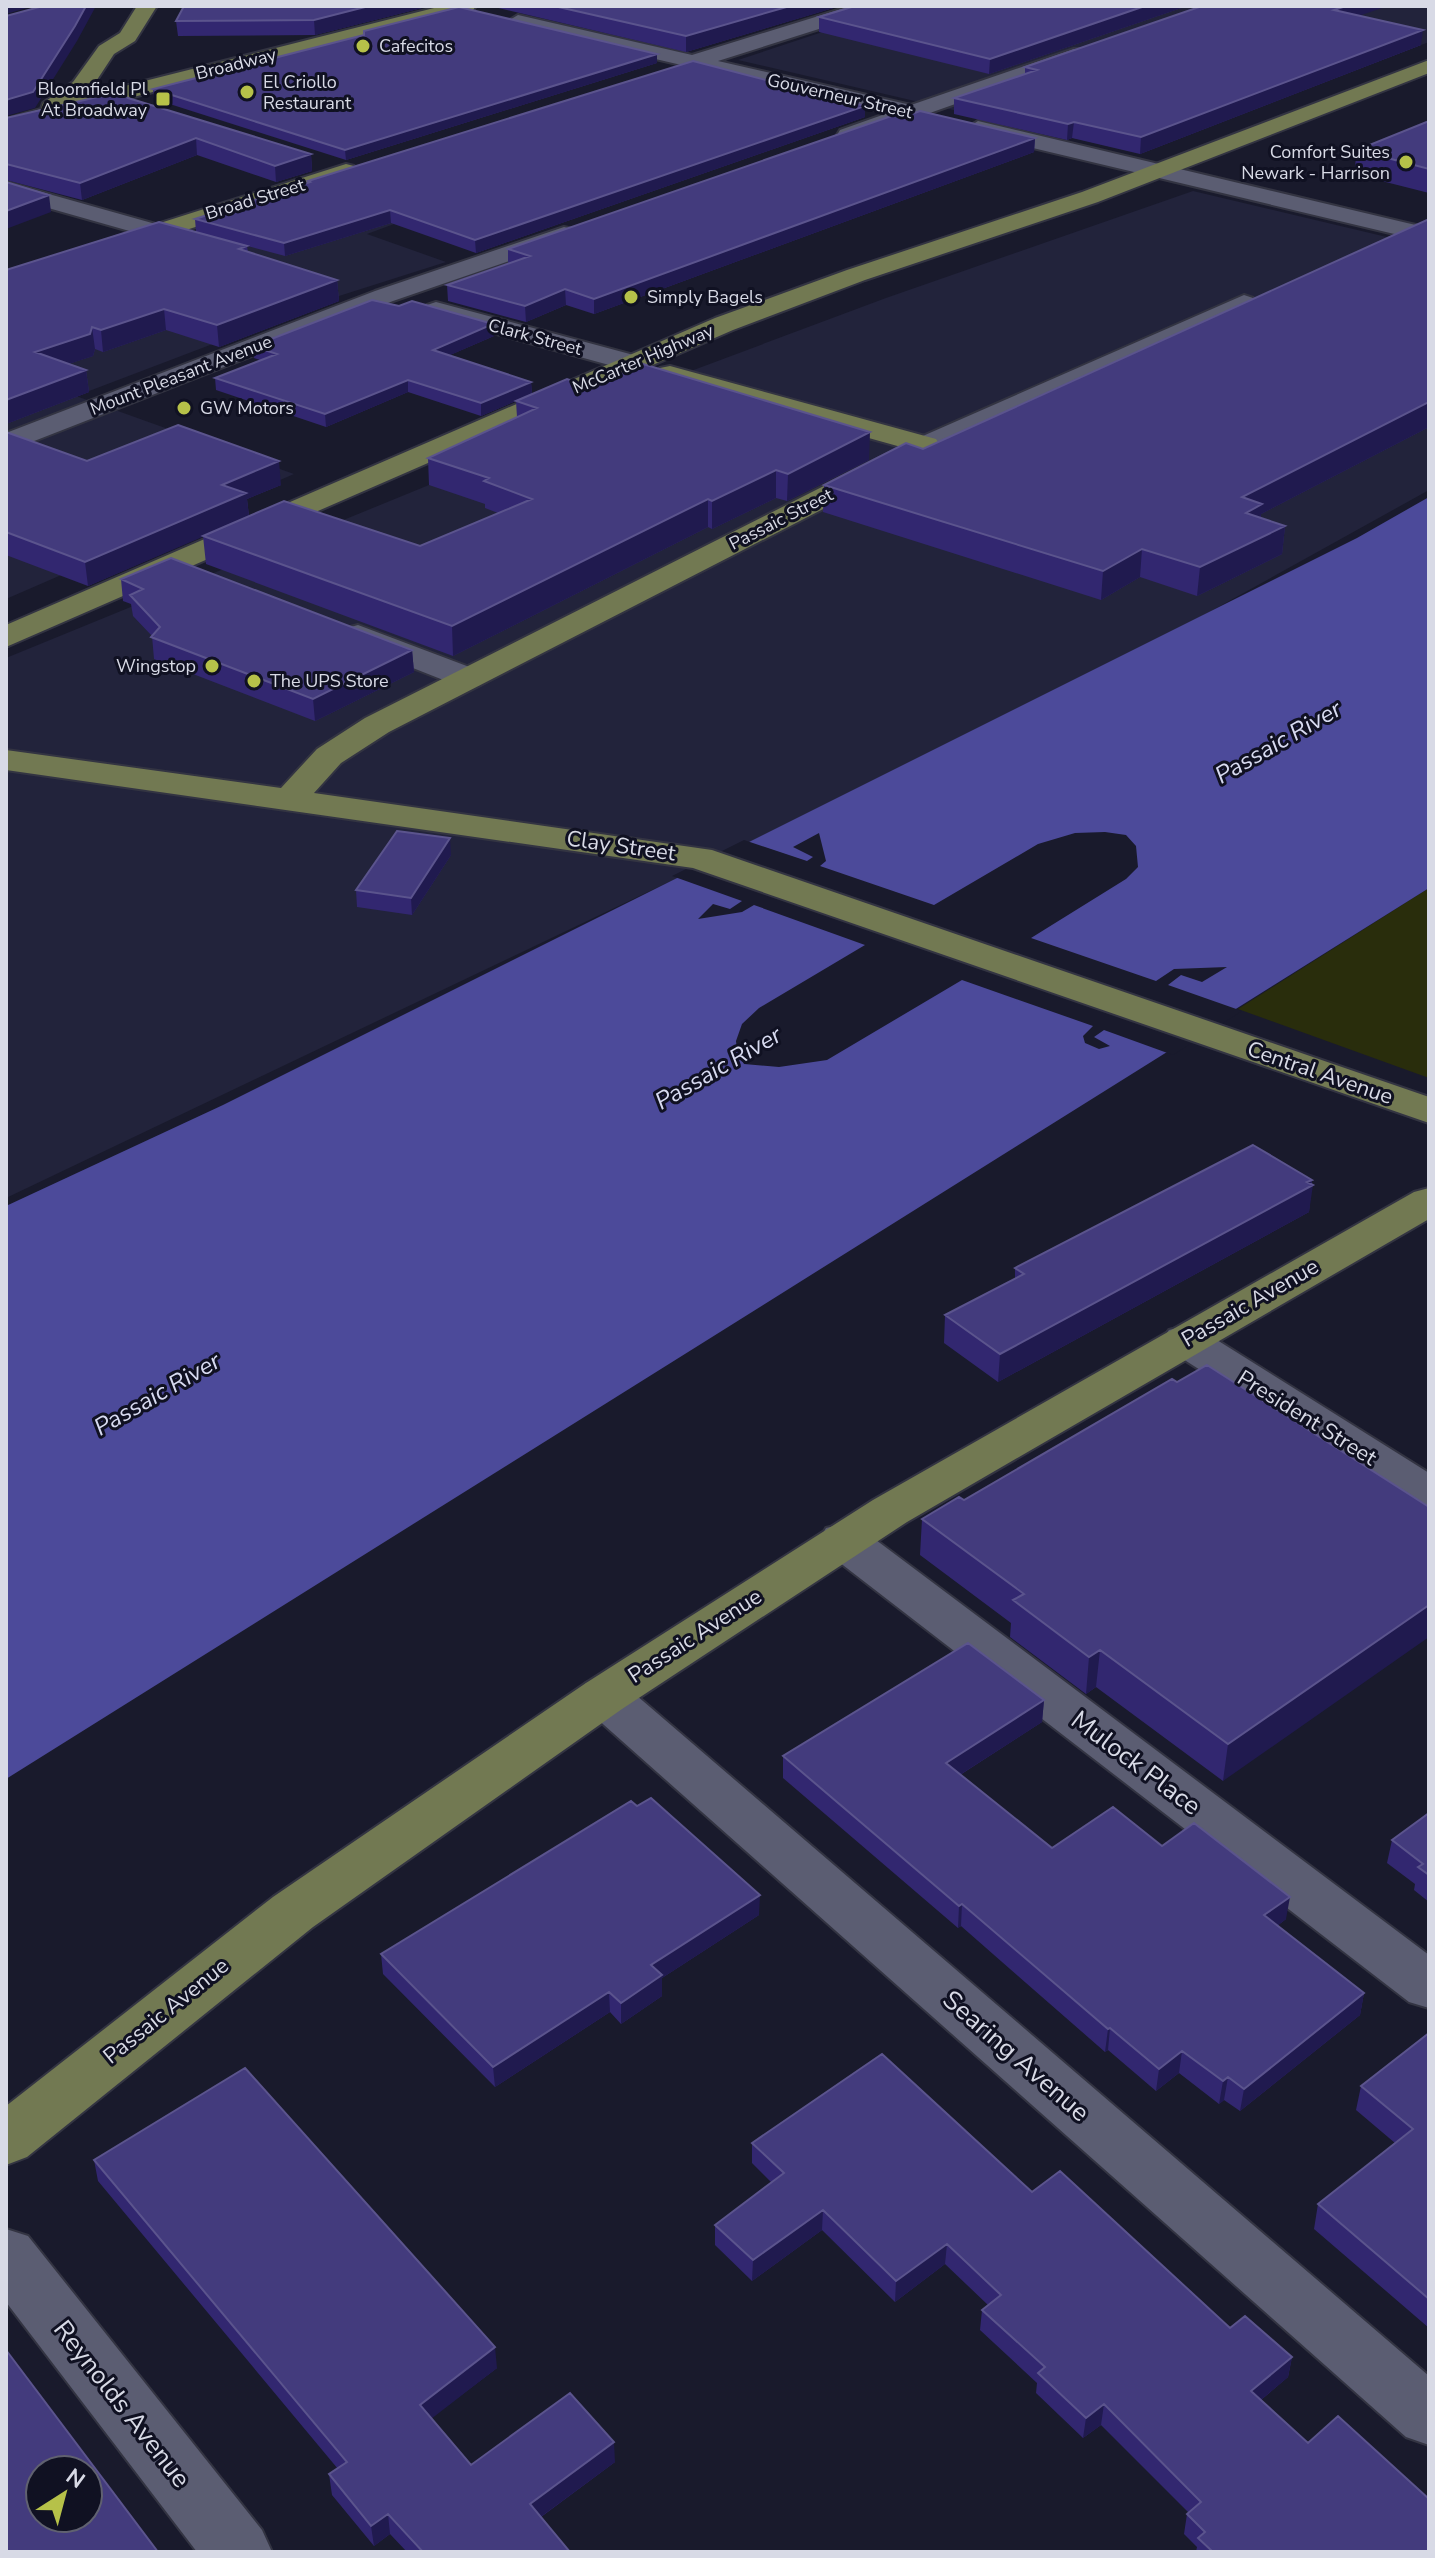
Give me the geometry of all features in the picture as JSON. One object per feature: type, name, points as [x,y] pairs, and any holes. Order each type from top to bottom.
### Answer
[{"type":"main road","points":[[17,123],[75,92],[106,50],[128,37],[147,6]]},
{"type":"main road","name":"Broadway","points":[[17,123],[121,93],[463,7]]},
{"type":"main road","points":[[128,37],[136,49],[121,81],[121,93],[132,103],[153,110]]},
{"type":"main road","name":"McCarter Highway","points":[[6,637],[631,363],[806,293],[1161,171],[1429,66]]},
{"type":"main road","name":"Broad Street","points":[[6,280],[354,168],[305,158]]},
{"type":"main road","name":"Clark Street","points":[[631,363],[926,445]]},
{"type":"main road","name":"Passaic Street","points":[[289,800],[317,767],[344,745],[468,678],[926,445]]},
{"type":"main road","name":"Clay Street","points":[[6,760],[699,858],[1211,1034]]},
{"type":"main road","name":"Central Avenue","points":[[1211,1034],[1429,1111]]},
{"type":"main road","name":"Passaic Avenue","points":[[6,2140],[268,1931],[604,1696],[843,1540],[1429,1201]]},
{"type":"street","points":[[649,76],[872,6]]},
{"type":"street","name":"Gouverneur Street","points":[[463,7],[1161,171],[1418,226]]},
{"type":"street","points":[[822,145],[1100,46]]},
{"type":"street","points":[[6,189],[228,252]]},
{"type":"street","points":[[1364,250],[1418,226]]},
{"type":"street","name":"Mount Pleasant Avenue","points":[[6,443],[384,296],[584,228]]},
{"type":"street","name":"Clark Street","points":[[341,284],[631,363]]},
{"type":"street","name":"Passaic Street","points":[[926,445],[1262,295]]},
{"type":"street","points":[[173,564],[217,581]]},
{"type":"street","points":[[335,626],[468,678]]},
{"type":"street","name":"President Street","points":[[1185,1340],[1429,1495]]},
{"type":"street","name":"Mulock Place","points":[[843,1540],[1429,1986]]},
{"type":"street","name":"Searing Avenue","points":[[604,1696],[1429,2416]]},
{"type":"street","name":"Reynolds Avenue","points":[[6,2255],[238,2552]]},
{"type":"shaded area","points":[[901,6],[1429,6],[1429,42],[1138,153],[738,60]]},
{"type":"shaded area","points":[[1193,191],[1412,243],[1429,236],[1429,490],[1175,631],[717,859],[6,1198],[6,658],[429,485],[640,390],[886,298]]},
{"type":"shaded area","points":[[319,193],[405,220],[367,234],[446,262],[339,296],[76,396],[294,474],[6,599],[6,353],[146,247]]},
{"type":"green space","points":[[1429,888],[1429,1078],[1238,1009]]},
{"type":"water","name":"Passaic River","points":[[1429,497],[1429,888],[6,1779],[6,1206],[223,1105],[1357,538]]},
{"type":"pier","points":[[819,833],[826,861],[820,866],[934,905],[1038,844],[1075,833],[1126,835],[1136,846],[1138,867],[1126,879],[1031,938],[1156,981],[1174,969],[1227,967],[1202,982],[1181,975],[1168,985],[1242,1011],[1173,1055],[1104,1030],[1094,1037],[1110,1046],[1099,1049],[1085,1043],[1083,1036],[1093,1026],[962,980],[827,1060],[779,1067],[744,1064],[736,1041],[742,1024],[759,1008],[865,945],[754,905],[742,912],[698,919],[713,904],[730,909],[742,901],[672,876],[744,840],[807,861],[813,857],[793,847]]},
{"type":"building","points":[[43,6],[86,6],[33,92],[6,100],[6,16]]},
{"type":"building","points":[[184,6],[369,6],[314,20],[176,21]]},
{"type":"building","points":[[554,6],[790,6],[686,36]]},
{"type":"building","points":[[855,6],[1145,6],[990,59],[819,17]]},
{"type":"building","points":[[1202,6],[1346,6],[1334,10],[1423,30],[1141,137],[954,98],[1037,70],[1025,67]]},
{"type":"building","points":[[459,7],[657,54],[345,150],[153,89],[364,35],[364,31]]},
{"type":"building","points":[[693,61],[865,106],[475,240],[390,210],[284,243],[195,219],[308,181]]},
{"type":"building","points":[[119,92],[128,98],[311,154],[275,166],[196,138],[80,183],[6,164],[6,118]]},
{"type":"building","points":[[920,111],[1035,138],[594,299],[565,289],[525,306],[447,285],[530,256],[508,249],[900,113],[909,115]]},
{"type":"building","points":[[1429,121],[1429,169],[1357,150]]},
{"type":"building","points":[[6,182],[49,195],[6,211]]},
{"type":"building","points":[[1429,219],[1429,402],[1242,497],[1262,504],[1246,513],[1285,526],[1200,567],[1142,549],[1103,571],[824,485],[906,443],[923,449]]},
{"type":"building","points":[[159,222],[247,246],[239,249],[337,280],[217,325],[164,309],[101,330],[92,327],[90,334],[35,352],[86,370],[6,400],[6,270]]},
{"type":"building","points":[[372,300],[399,306],[412,301],[493,324],[433,350],[531,382],[481,403],[408,380],[325,414],[215,378],[277,354],[253,346]]},
{"type":"building","points":[[643,364],[870,432],[788,474],[776,470],[712,501],[708,499],[452,626],[203,536],[284,501],[420,546],[532,499],[484,481],[489,478],[428,458],[537,408],[516,401],[567,379],[591,387]]},
{"type":"building","points":[[178,425],[279,461],[222,485],[246,493],[85,562],[6,532],[6,432],[87,461]]},
{"type":"building","points":[[171,558],[412,650],[313,699],[151,637],[160,627],[130,595],[143,589],[121,579]]},
{"type":"building","points":[[397,831],[450,838],[411,898],[356,890]]},
{"type":"building","points":[[1253,1145],[1312,1180],[1307,1182],[1313,1185],[1000,1354],[945,1315],[1024,1274],[1015,1268]]},
{"type":"building","points":[[1207,1365],[1429,1507],[1429,1605],[1228,1744],[1100,1650],[1089,1657],[1013,1600],[1024,1594],[922,1519],[959,1497],[964,1500],[1172,1379],[1177,1382]]},
{"type":"building","points":[[968,1643],[1044,1700],[946,1763],[1052,1848],[1113,1807],[1162,1846],[1194,1823],[1290,1897],[1264,1915],[1364,1993],[1244,2089],[1228,2077],[1223,2081],[1182,2051],[1159,2069],[962,1904],[959,1906],[783,1756]]},
{"type":"building","points":[[651,1798],[760,1895],[651,1965],[662,1975],[621,2003],[609,1992],[493,2067],[381,1954],[631,1801],[637,1806]]},
{"type":"building","points":[[1429,1813],[1429,1875],[1418,1867],[1423,1864],[1392,1840]]},
{"type":"building","points":[[1429,2033],[1429,2299],[1318,2204],[1413,2129],[1361,2086]]},
{"type":"building","points":[[882,2054],[1032,2192],[1060,2171],[1230,2328],[1245,2316],[1292,2357],[1251,2391],[1308,2443],[1338,2416],[1429,2499],[1429,2552],[1213,2552],[1198,2538],[1205,2532],[1187,2514],[1201,2502],[1104,2404],[1086,2418],[1038,2373],[1045,2367],[982,2310],[1001,2295],[947,2244],[896,2281],[823,2210],[753,2260],[715,2225],[784,2173],[752,2143]]},
{"type":"building","points":[[245,2068],[495,2347],[420,2405],[471,2465],[570,2393],[614,2442],[530,2504],[570,2552],[423,2552],[388,2514],[371,2526],[329,2474],[347,2462],[94,2160]]},
{"type":"building","points":[[6,2350],[84,2454],[24,2454],[24,2534],[104,2534],[104,2480],[158,2552],[6,2552]]},
{"type":"place","name":"Cafecitos","points":[[363,46]]},
{"type":"place","name":"El Criollo Restaurant","points":[[247,92]]},
{"type":"place","name":"Bloomfield Pl At Broadway","points":[[163,99]]},
{"type":"place","name":"Comfort Suites Newark - Harrison","points":[[1406,162]]},
{"type":"place","name":"Simply Bagels","points":[[631,297]]},
{"type":"place","name":"GW Motors","points":[[184,408]]},
{"type":"place","name":"Wingstop","points":[[212,666]]},
{"type":"place","name":"The UPS Store","points":[[254,681]]}]
